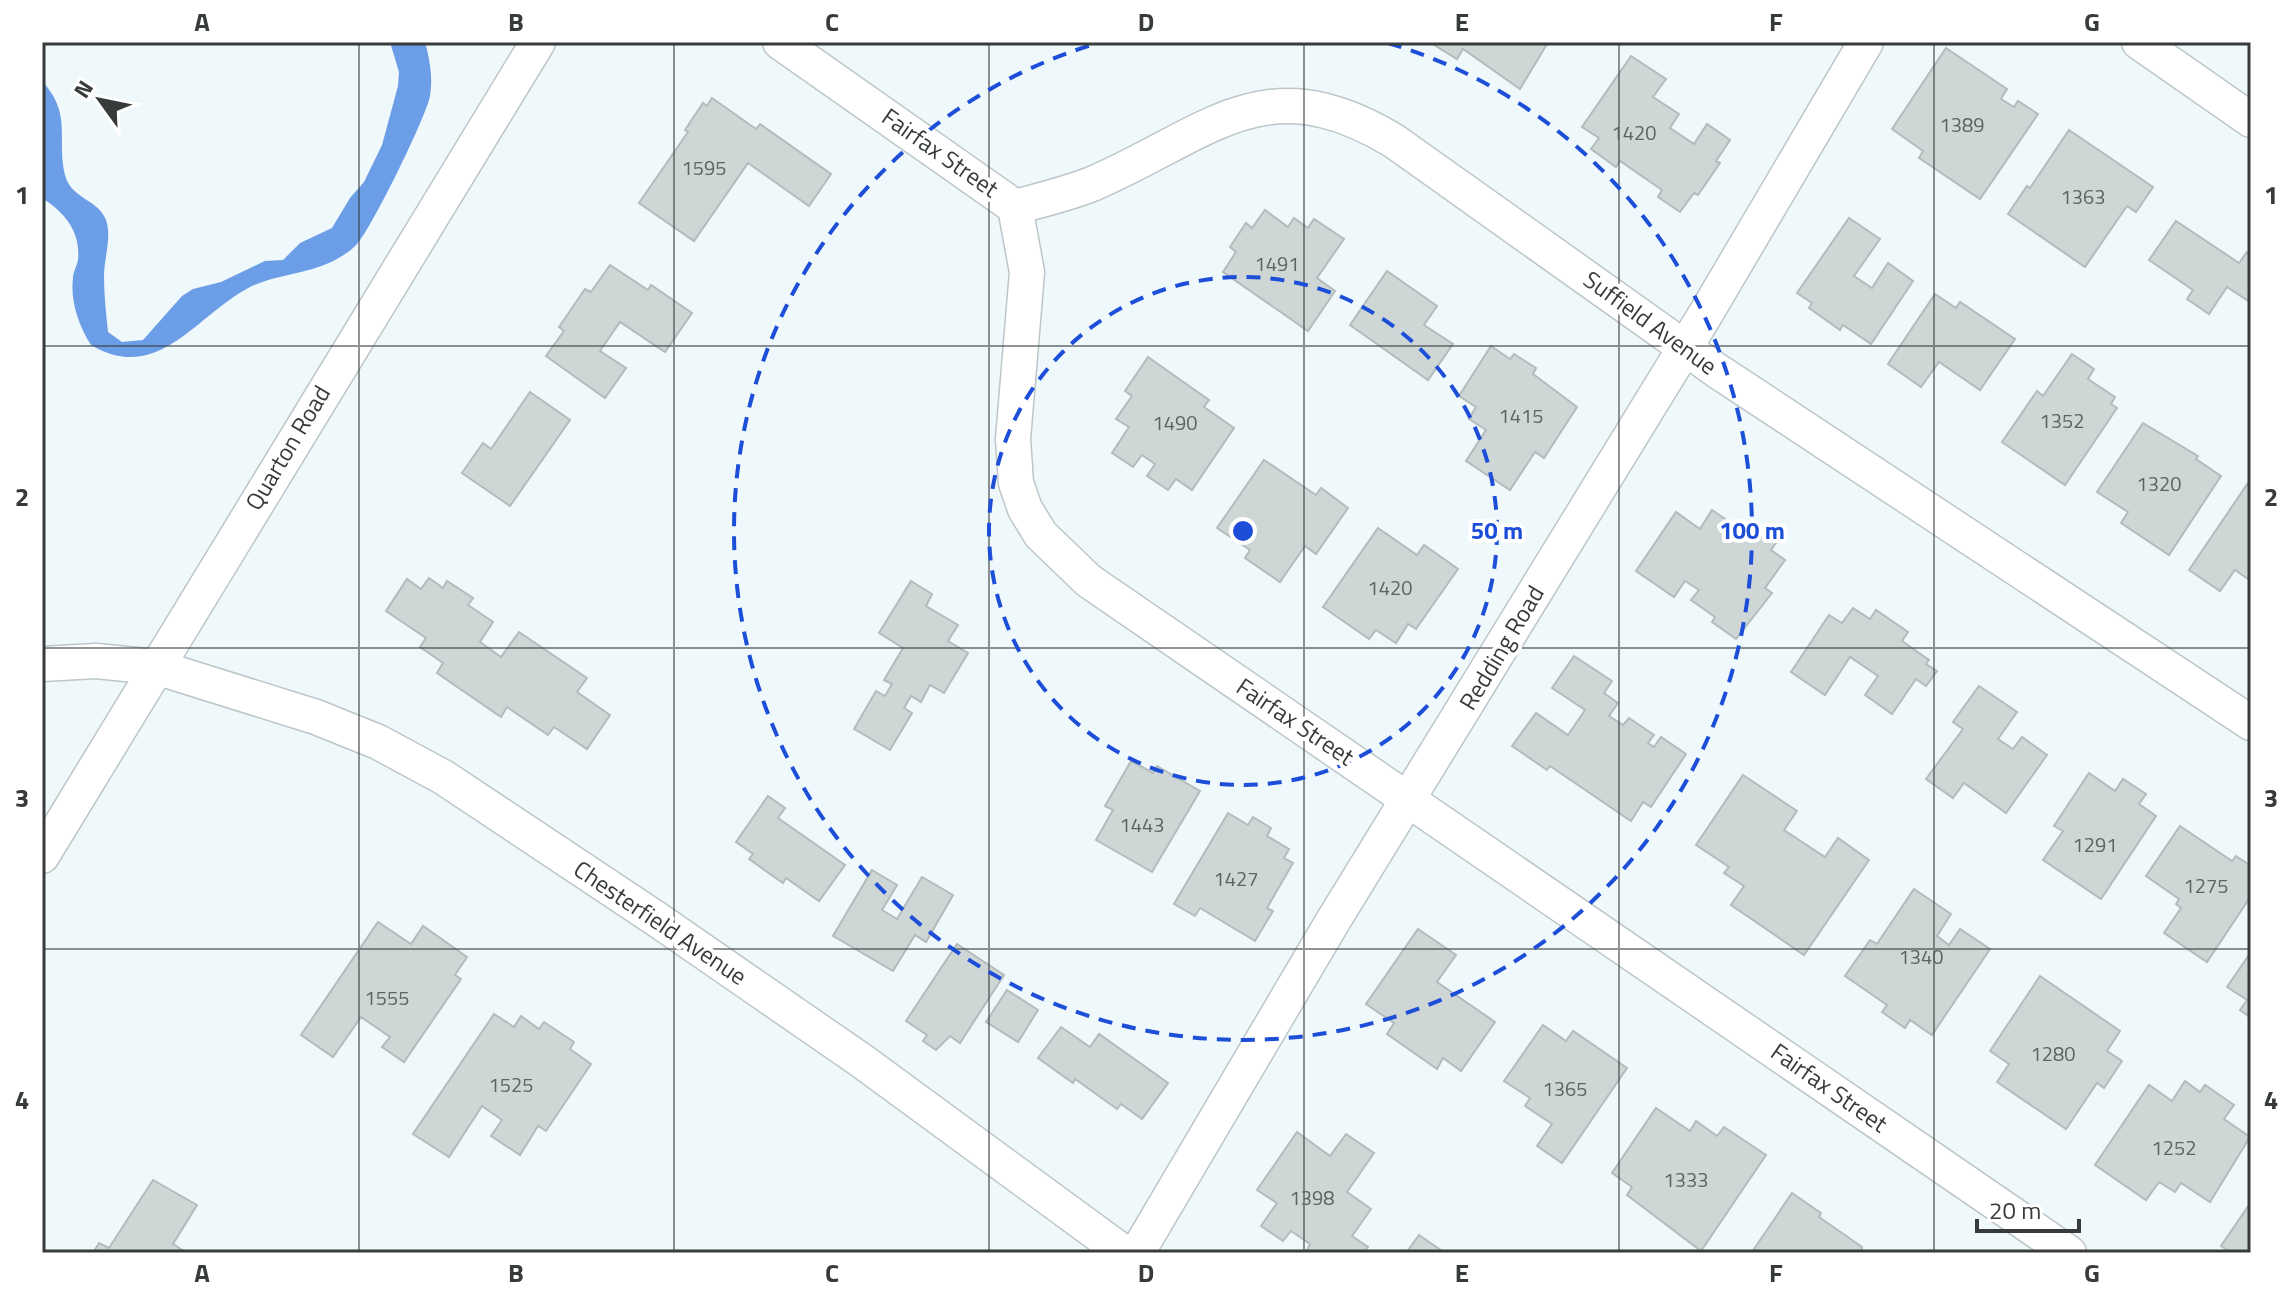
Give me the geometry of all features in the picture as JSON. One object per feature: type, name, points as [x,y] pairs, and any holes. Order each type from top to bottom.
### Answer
[{"type":"street","name":"Quarton Road","points":[[42,856],[538,42]]},
{"type":"street","name":"Fairfax Street","points":[[780,42],[1015,207],[1027,272],[1014,464],[1016,483],[1031,522],[1056,553],[1089,581],[2069,1253]]},
{"type":"street","name":"Redding Road","points":[[1137,1253],[1333,921],[1409,802],[1685,347],[1866,42]]},
{"type":"street","points":[[2139,42],[2251,120]]},
{"type":"street","name":"Suffield Avenue","points":[[1015,207],[1092,184],[1226,116],[1256,108],[1316,109],[1344,115],[1394,141],[1685,347],[2251,723]]},
{"type":"street","name":"Chesterfield Avenue","points":[[42,664],[96,661],[156,667],[316,717],[378,742],[443,777],[862,1061],[1124,1253]]},
{"type":"water","points":[[390,42],[425,42],[430,69],[430,96],[398,172],[355,246],[327,264],[250,287],[157,352],[137,357],[115,355],[91,345],[74,304],[73,276],[78,250],[74,231],[64,216],[42,198],[42,81],[52,93],[61,116],[63,162],[68,183],[97,207],[106,220],[108,233],[104,283],[108,332],[122,342],[143,340],[182,296],[193,289],[221,282],[265,261],[283,260],[300,243],[332,228],[364,182],[382,145],[398,86],[399,72]]},
{"type":"building","points":[[1431,43],[1547,44],[1520,89],[1463,49],[1457,59]]},
{"type":"building","points":[[1946,48],[2007,89],[2001,99],[2014,107],[2018,101],[2038,114],[1980,199],[1919,158],[1923,151],[1892,129]]},
{"type":"building","points":[[1631,56],[1666,79],[1653,97],[1679,114],[1670,128],[1694,144],[1707,124],[1730,140],[1716,161],[1720,163],[1698,195],[1694,193],[1680,212],[1658,197],[1662,190],[1620,161],[1616,167],[1591,149],[1599,138],[1582,127]]},
{"type":"building","points":[[712,98],[756,129],[760,124],[831,174],[809,206],[748,163],[694,241],[639,203],[688,132],[685,130],[703,103],[707,106]]},
{"type":"building","points":[[2069,130],[2153,187],[2136,212],[2127,206],[2085,267],[2008,214],[2027,186],[2030,188]]},
{"type":"building","points":[[1265,210],[1288,227],[1294,218],[1308,228],[1314,219],[1344,239],[1317,278],[1335,291],[1308,331],[1223,272],[1236,252],[1230,247],[1246,223],[1252,228]]},
{"type":"building","points":[[1849,218],[1880,239],[1854,276],[1872,288],[1888,263],[1913,281],[1871,344],[1843,325],[1840,330],[1809,308],[1812,303],[1797,293]]},
{"type":"building","points":[[2176,221],[2239,263],[2247,252],[2251,255],[2251,303],[2227,287],[2209,314],[2187,299],[2193,290],[2149,260]]},
{"type":"building","points":[[610,265],[648,290],[651,285],[692,313],[665,352],[620,322],[600,351],[626,368],[605,398],[546,356],[564,331],[559,327],[585,289],[591,292]]},
{"type":"building","points":[[1387,271],[1437,306],[1424,325],[1453,344],[1428,380],[1350,325]]},
{"type":"building","points":[[1935,294],[1956,308],[1960,302],[2015,339],[1980,390],[1939,362],[1921,387],[1888,364]]},
{"type":"building","points":[[1491,346],[1510,359],[1514,354],[1536,368],[1533,374],[1577,407],[1544,458],[1535,452],[1510,490],[1466,461],[1486,430],[1469,419],[1476,407],[1459,396]]},
{"type":"building","points":[[2072,354],[2094,369],[2088,379],[2115,397],[2111,404],[2117,408],[2065,485],[2002,442],[2037,391],[2043,396]]},
{"type":"building","points":[[1148,357],[1209,400],[1204,407],[1234,428],[1192,490],[1176,479],[1168,490],[1147,476],[1155,464],[1142,455],[1133,467],[1112,453],[1129,427],[1116,419],[1132,396],[1125,391]]},
{"type":"building","points":[[530,392],[570,420],[510,506],[462,473],[483,443],[491,449]]},
{"type":"building","points":[[2143,423],[2198,456],[2196,459],[2221,476],[2169,555],[2121,523],[2128,512],[2097,492]]},
{"type":"building","points":[[1264,460],[1316,495],[1321,488],[1348,508],[1316,554],[1305,546],[1280,582],[1245,558],[1250,550],[1217,528]]},
{"type":"building","points":[[2250,480],[2251,581],[2235,570],[2220,591],[2189,570]]},
{"type":"building","points":[[1712,510],[1750,536],[1757,526],[1778,540],[1771,550],[1785,560],[1765,588],[1772,593],[1736,639],[1712,622],[1715,617],[1691,600],[1699,590],[1685,581],[1674,597],[1636,571],[1676,512],[1700,529]]},
{"type":"building","points":[[1378,528],[1417,555],[1424,545],[1458,569],[1416,629],[1408,624],[1396,643],[1376,630],[1369,639],[1323,607]]},
{"type":"building","points":[[429,578],[443,588],[447,581],[473,598],[468,605],[493,622],[480,642],[501,657],[519,632],[587,678],[577,692],[610,715],[587,749],[554,727],[548,735],[507,707],[501,717],[437,673],[443,663],[420,647],[426,638],[386,611],[407,579],[421,589]]},
{"type":"building","points":[[911,581],[932,594],[926,606],[958,625],[948,641],[968,653],[944,693],[930,685],[921,702],[911,696],[904,708],[912,713],[890,750],[854,729],[876,691],[885,696],[892,684],[884,680],[903,648],[879,633]]},
{"type":"building","points":[[1853,608],[1870,619],[1876,610],[1908,632],[1902,641],[1929,660],[1926,664],[1937,671],[1926,686],[1916,679],[1892,714],[1865,695],[1878,676],[1850,657],[1825,695],[1791,672],[1829,615],[1842,623]]},
{"type":"building","points":[[1574,656],[1612,681],[1604,693],[1618,703],[1609,716],[1623,725],[1629,718],[1654,735],[1648,743],[1654,747],[1661,737],[1686,754],[1651,807],[1643,802],[1631,821],[1550,766],[1547,770],[1512,746],[1536,713],[1568,735],[1585,710],[1552,688]]},
{"type":"building","points":[[1979,686],[2017,712],[1998,739],[2013,749],[2022,737],[2047,755],[2006,813],[1964,783],[1953,798],[1926,779],[1963,729],[1953,722]]},
{"type":"building","points":[[1131,761],[1153,773],[1157,766],[1200,791],[1152,872],[1096,840],[1113,810],[1105,806]]},
{"type":"building","points":[[2089,773],[2115,791],[2123,779],[2146,794],[2139,804],[2156,816],[2101,899],[2043,860],[2063,831],[2054,826]]},
{"type":"building","points":[[1743,775],[1797,811],[1784,830],[1825,857],[1838,838],[1869,860],[1804,955],[1731,905],[1744,886],[1724,873],[1729,867],[1696,845]]},
{"type":"building","points":[[768,796],[785,808],[778,818],[845,865],[819,901],[786,878],[783,883],[749,859],[753,854],[736,842]]},
{"type":"building","points":[[1228,813],[1248,825],[1253,817],[1271,828],[1267,836],[1289,849],[1284,858],[1293,863],[1267,908],[1273,911],[1255,941],[1200,908],[1195,916],[1174,904]]},
{"type":"building","points":[[2180,826],[2232,861],[2236,856],[2251,866],[2251,896],[2207,962],[2164,933],[2181,908],[2176,904],[2179,899],[2146,876]]},
{"type":"building","points":[[872,870],[897,885],[882,910],[897,919],[922,877],[953,895],[926,942],[915,935],[893,971],[833,936]]},
{"type":"building","points":[[1914,889],[1951,914],[1937,936],[1949,945],[1960,929],[1990,949],[1932,1035],[1910,1020],[1905,1028],[1882,1012],[1887,1005],[1845,976],[1870,940],[1877,944]]},
{"type":"building","points":[[378,922],[411,944],[423,926],[467,957],[455,975],[461,979],[404,1062],[382,1047],[390,1037],[361,1017],[333,1057],[301,1035]]},
{"type":"building","points":[[1418,929],[1456,955],[1437,982],[1495,1022],[1461,1071],[1443,1058],[1437,1069],[1387,1034],[1394,1023],[1366,1004]]},
{"type":"building","points":[[957,944],[1004,975],[960,1043],[950,1036],[936,1050],[923,1041],[927,1035],[906,1021]]},
{"type":"building","points":[[2251,952],[2251,1018],[2240,1010],[2247,1000],[2227,987]]},
{"type":"building","points":[[2040,976],[2120,1031],[2107,1051],[2122,1061],[2104,1088],[2097,1083],[2066,1129],[1997,1082],[2009,1064],[1990,1051]]},
{"type":"building","points":[[1007,990],[1038,1010],[1018,1042],[986,1022]]},
{"type":"building","points":[[494,1014],[514,1027],[521,1016],[539,1029],[544,1022],[574,1042],[570,1049],[591,1064],[546,1131],[538,1126],[520,1155],[491,1136],[502,1120],[482,1106],[449,1157],[413,1134]]},
{"type":"building","points":[[1543,1025],[1566,1041],[1573,1031],[1627,1068],[1562,1163],[1537,1146],[1552,1124],[1525,1106],[1530,1098],[1504,1081]]},
{"type":"building","points":[[1061,1027],[1090,1047],[1099,1034],[1168,1083],[1142,1119],[1121,1104],[1117,1109],[1075,1079],[1073,1083],[1038,1058]]},
{"type":"building","points":[[2185,1081],[2200,1092],[2205,1085],[2234,1105],[2224,1119],[2250,1137],[2210,1202],[2181,1183],[2175,1192],[2159,1182],[2146,1200],[2095,1165],[2149,1085],[2172,1101]]},
{"type":"building","points":[[1656,1108],[1690,1131],[1696,1121],[1717,1136],[1724,1127],[1766,1155],[1701,1251],[1627,1195],[1632,1187],[1612,1173]]},
{"type":"building","points":[[1297,1132],[1330,1156],[1346,1134],[1374,1153],[1347,1192],[1371,1209],[1352,1236],[1368,1247],[1363,1253],[1312,1253],[1307,1250],[1310,1244],[1291,1231],[1283,1241],[1261,1226],[1277,1203],[1257,1190]]},
{"type":"building","points":[[153,1180],[197,1205],[173,1244],[187,1253],[93,1253],[99,1243],[109,1248]]},
{"type":"building","points":[[1792,1193],[1821,1213],[1819,1217],[1862,1247],[1862,1253],[1752,1252]]},
{"type":"building","points":[[2251,1202],[2251,1253],[2232,1253],[2221,1246]]},
{"type":"building","points":[[1419,1235],[1445,1253],[1406,1253]]}]
